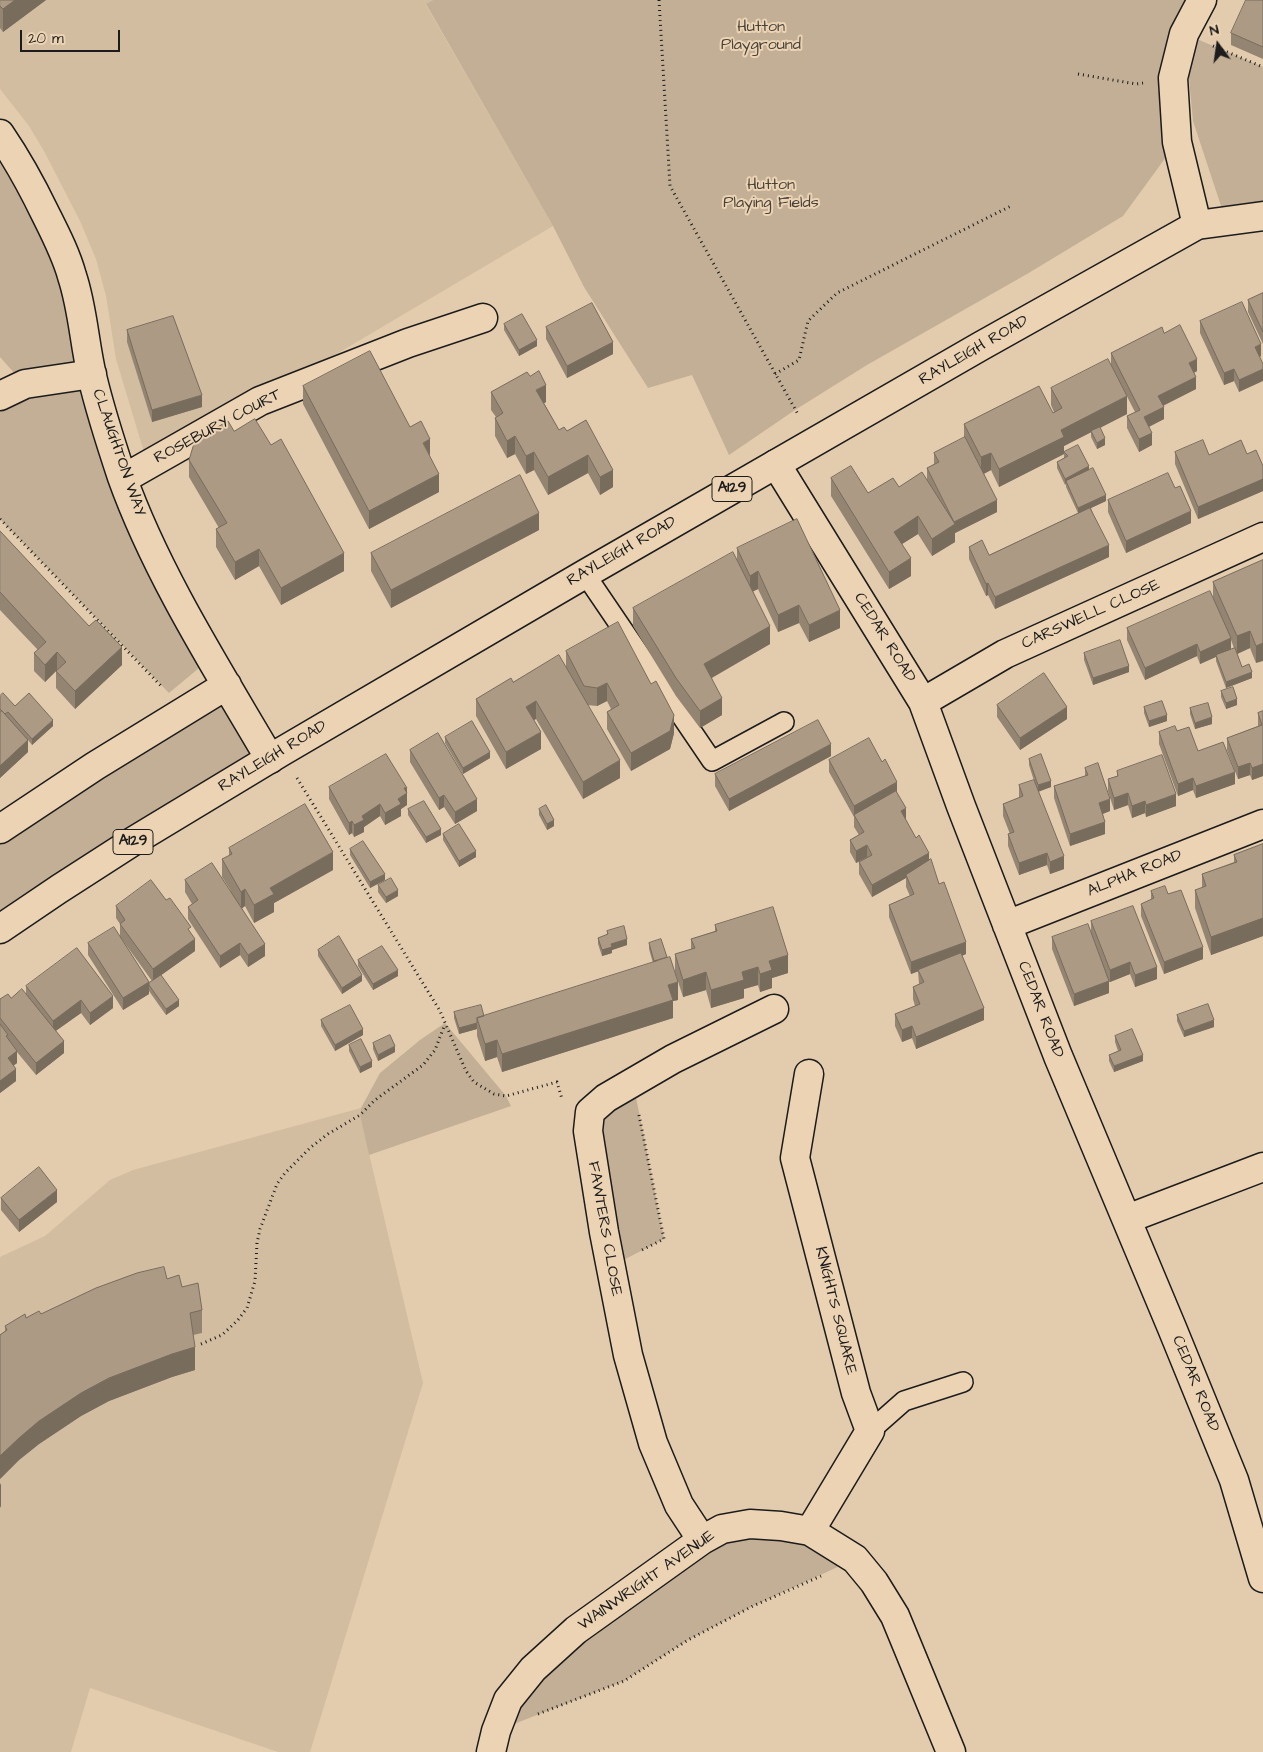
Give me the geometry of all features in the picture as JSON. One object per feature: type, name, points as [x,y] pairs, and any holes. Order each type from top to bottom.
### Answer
[{"type":"street","points":[[1197,225],[1176,142],[1173,78],[1184,34],[1202,0]]},
{"type":"street","name":"CLAUGHTON WAY","points":[[0,134],[36,195],[72,274],[82,312],[92,374],[123,479],[154,552],[226,685],[275,755]]},
{"type":"street","name":"RAYLEIGH ROAD","points":[[0,930],[124,847],[275,755],[814,442],[1197,225],[1263,216]]},
{"type":"street","name":"ROSEBURY COURT","points":[[123,479],[260,401],[408,343],[483,318]]},
{"type":"street","points":[[0,396],[25,384],[92,374]]},
{"type":"street","name":"CEDAR ROAD","points":[[776,464],[923,702],[961,806],[1058,1056],[1234,1480],[1263,1578]]},
{"type":"street","name":"CARSWELL CLOSE","points":[[923,702],[1005,654],[1263,537]]},
{"type":"street","points":[[0,828],[95,766],[226,685]]},
{"type":"street","name":"ALPHA ROAD","points":[[1007,925],[1263,824]]},
{"type":"street","points":[[590,1112],[606,1098],[673,1059],[774,1010]]},
{"type":"street","name":"KNIGHTS SQUARE","points":[[809,1074],[795,1158],[856,1393],[870,1431]]},
{"type":"street","name":"FAWTERS CLOSE","points":[[590,1112],[588,1131],[610,1267],[628,1356],[653,1444],[679,1504],[702,1540]]},
{"type":"street","points":[[1127,1219],[1263,1167]]},
{"type":"street","points":[[810,1531],[870,1431]]},
{"type":"street","name":"WAINWRIGHT AVENUE","points":[[493,1742],[508,1700],[533,1669],[576,1630],[702,1540],[722,1529],[750,1524],[781,1526],[810,1531],[855,1559],[874,1582],[895,1616],[952,1752]]},
{"type":"lane","points":[[585,574],[712,761],[784,722]]},
{"type":"lane","points":[[870,1431],[904,1401],[963,1382]]},
{"type":"path","points":[[659,0],[670,186],[814,442]]},
{"type":"path","points":[[1184,34],[1263,67]]},
{"type":"path","points":[[1078,74],[1136,84],[1173,78]]},
{"type":"path","points":[[775,374],[798,360],[808,321],[837,293],[1011,206]]},
{"type":"path","points":[[0,519],[169,694],[182,712]]},
{"type":"path","points":[[275,755],[440,1011],[466,1071],[474,1082],[494,1094],[506,1096],[558,1082],[564,1109],[590,1112]]},
{"type":"path","points":[[201,1344],[222,1336],[247,1308],[255,1281],[257,1244],[260,1229],[277,1184],[285,1173],[311,1146],[360,1115],[375,1100],[423,1065],[435,1050],[445,1023]]},
{"type":"path","points":[[610,1267],[664,1239],[632,1082]]},
{"type":"path","points":[[493,1742],[624,1682],[688,1640],[753,1606],[855,1559]]},
{"type":"shaded area","points":[[0,0],[433,0],[426,5],[553,226],[284,385],[147,462],[116,359],[106,296],[96,259],[80,221],[44,151],[29,126],[0,89]]},
{"type":"shaded area","points":[[361,1108],[360,1115],[423,1383],[310,1752],[278,1752],[90,1688],[71,1752],[0,1752],[0,1257],[45,1236],[110,1180],[133,1170]]},
{"type":"green space","name":"Hutton Playing Fields","points":[[433,0],[1202,0],[1185,34],[1263,67],[1263,216],[1226,221],[1193,121],[1185,36],[1177,142],[1123,216],[1027,274],[867,365],[795,410],[729,455],[692,375],[648,388],[584,287],[553,226],[426,4]]},
{"type":"green space","points":[[0,134],[20,167],[92,374],[211,658],[169,693],[0,519],[0,395],[24,384],[0,357]]},
{"type":"green space","points":[[227,685],[270,759],[0,929],[0,829]]},
{"type":"green space","points":[[445,1023],[506,1096],[511,1106],[369,1155],[360,1115],[361,1108],[380,1073],[420,1040]]},
{"type":"green space","points":[[633,1082],[664,1239],[610,1267],[590,1112]]},
{"type":"green space","points":[[750,1525],[855,1559],[753,1606],[688,1640],[624,1681],[496,1731],[533,1669]]},
{"type":"building","points":[[0,0],[15,0],[3,9],[0,6]]},
{"type":"building","points":[[1246,0],[1263,0],[1263,47],[1231,33]]},
{"type":"building","points":[[1263,293],[1263,332],[1248,300]]},
{"type":"building","points":[[1242,302],[1261,344],[1255,347],[1263,364],[1263,369],[1239,380],[1234,369],[1224,373],[1200,321]]},
{"type":"building","points":[[592,303],[613,342],[567,366],[546,327]]},
{"type":"building","points":[[522,314],[537,340],[519,350],[504,324]]},
{"type":"building","points":[[173,316],[202,395],[152,410],[127,330]]},
{"type":"building","points":[[1180,325],[1197,359],[1189,363],[1196,377],[1158,396],[1164,407],[1144,417],[1152,433],[1139,439],[1127,416],[1140,410],[1111,353],[1162,327],[1164,333]]},
{"type":"building","points":[[370,351],[410,427],[421,421],[430,439],[423,443],[439,474],[369,511],[303,386]]},
{"type":"building","points":[[1108,359],[1127,396],[1061,430],[1064,437],[999,469],[991,453],[981,457],[964,424],[1039,386],[1053,413],[1062,408],[1051,388]]},
{"type":"building","points":[[539,371],[546,385],[536,390],[559,430],[564,427],[567,431],[586,420],[613,470],[600,477],[588,455],[548,477],[534,452],[526,456],[515,436],[507,441],[495,418],[503,413],[491,392],[527,372],[530,376]]},
{"type":"building","points":[[255,419],[271,445],[281,439],[344,553],[281,588],[259,549],[235,562],[216,529],[227,523],[189,460],[195,440],[228,421],[234,431]]},
{"type":"building","points":[[1100,427],[1105,438],[1097,443],[1091,431]]},
{"type":"building","points":[[965,437],[997,500],[954,522],[927,468],[939,462],[934,453]]},
{"type":"building","points":[[1203,440],[1209,455],[1241,440],[1247,454],[1256,450],[1263,466],[1263,479],[1198,507],[1175,452]]},
{"type":"building","points":[[1078,445],[1089,466],[1065,479],[1057,462],[1068,456],[1064,452]]},
{"type":"building","points":[[851,466],[868,493],[893,478],[899,487],[922,472],[955,524],[932,539],[918,516],[894,532],[911,558],[889,572],[831,478]]},
{"type":"building","points":[[1093,468],[1106,495],[1078,508],[1066,481]]},
{"type":"building","points":[[1168,473],[1175,488],[1180,486],[1191,511],[1126,541],[1108,500]]},
{"type":"building","points":[[520,475],[539,513],[391,590],[371,553]]},
{"type":"building","points":[[1090,508],[1109,545],[995,597],[988,583],[986,584],[969,547],[982,540],[989,555]]},
{"type":"building","points":[[797,519],[840,610],[809,625],[799,605],[778,615],[758,571],[750,576],[737,548]]},
{"type":"building","points":[[0,531],[89,626],[96,620],[122,647],[75,691],[56,671],[66,662],[57,652],[45,665],[34,653],[46,642],[0,592]]},
{"type":"building","points":[[733,552],[770,626],[704,664],[722,698],[700,711],[676,678],[633,608]]},
{"type":"building","points":[[1263,560],[1263,643],[1256,646],[1250,631],[1237,636],[1213,582]]},
{"type":"building","points":[[1210,591],[1231,638],[1200,652],[1197,644],[1145,668],[1127,628]]},
{"type":"building","points":[[618,622],[651,684],[656,681],[674,715],[670,731],[631,753],[607,712],[619,705],[607,683],[597,688],[584,686],[566,651]]},
{"type":"building","points":[[1120,640],[1129,666],[1093,678],[1084,653]]},
{"type":"building","points":[[1235,648],[1242,667],[1249,664],[1252,672],[1226,682],[1216,655]]},
{"type":"building","points":[[559,655],[620,760],[583,782],[536,701],[526,707],[541,732],[506,752],[476,699],[511,678],[513,682]]},
{"type":"building","points":[[1044,673],[1067,707],[1020,738],[997,705]]},
{"type":"building","points":[[1233,687],[1237,699],[1226,703],[1221,691]]},
{"type":"building","points":[[3,693],[15,706],[29,693],[53,720],[32,739],[8,712],[5,714],[0,709],[0,696]]},
{"type":"building","points":[[1162,701],[1167,715],[1149,721],[1144,707]]},
{"type":"building","points":[[1208,703],[1212,717],[1195,723],[1190,708]]},
{"type":"building","points":[[2,711],[28,740],[0,766],[0,713]]},
{"type":"building","points":[[1263,711],[1263,764],[1252,768],[1250,763],[1238,767],[1227,738],[1262,725],[1258,713]]},
{"type":"building","points":[[818,720],[831,744],[729,799],[715,774]]},
{"type":"building","points":[[472,721],[490,752],[463,768],[445,737]]},
{"type":"building","points":[[1175,726],[1177,731],[1189,727],[1198,751],[1223,742],[1235,772],[1196,786],[1193,778],[1178,784],[1159,732]]},
{"type":"building","points":[[438,733],[477,799],[455,812],[444,795],[439,798],[410,750]]},
{"type":"building","points":[[869,738],[882,762],[885,759],[897,782],[854,806],[829,760]]},
{"type":"building","points":[[386,754],[407,788],[404,788],[407,793],[398,799],[401,804],[385,813],[380,804],[362,816],[364,820],[354,825],[352,821],[349,823],[329,787]]},
{"type":"building","points":[[1041,754],[1051,781],[1038,785],[1029,759]]},
{"type":"building","points":[[1162,755],[1176,794],[1146,805],[1145,801],[1132,806],[1128,793],[1114,798],[1108,779],[1118,776],[1117,771]]},
{"type":"building","points":[[1098,763],[1110,799],[1099,803],[1105,822],[1070,834],[1054,786],[1088,775],[1085,768]]},
{"type":"building","points":[[1034,780],[1064,856],[1050,862],[1047,853],[1019,863],[1008,834],[1014,832],[1003,804],[1023,796],[1019,785]]},
{"type":"building","points":[[896,791],[906,808],[901,811],[916,838],[919,835],[929,853],[872,885],[859,862],[872,855],[867,845],[856,851],[850,840],[864,832],[854,815]]},
{"type":"building","points":[[424,801],[441,829],[426,837],[408,809]]},
{"type":"building","points":[[305,804],[333,852],[270,888],[274,894],[254,905],[245,889],[241,892],[222,859],[232,854],[229,848]]},
{"type":"building","points":[[546,805],[554,820],[547,824],[539,809]]},
{"type":"building","points":[[459,824],[476,851],[459,861],[443,834]]},
{"type":"building","points":[[363,841],[385,874],[370,882],[350,849]]},
{"type":"building","points":[[1263,844],[1263,918],[1211,937],[1195,890],[1206,886],[1202,874],[1237,862],[1234,855]]},
{"type":"building","points":[[931,859],[939,884],[944,882],[966,942],[911,962],[889,905],[914,894],[906,875]]},
{"type":"building","points":[[212,863],[265,944],[248,955],[240,943],[220,956],[188,907],[198,900],[185,880]]},
{"type":"building","points":[[391,878],[398,890],[386,897],[378,885]]},
{"type":"building","points":[[151,880],[166,900],[170,898],[191,927],[188,929],[195,939],[153,969],[120,924],[125,920],[116,906]]},
{"type":"building","points":[[1165,886],[1168,894],[1181,890],[1203,947],[1164,962],[1141,904],[1154,898],[1151,891]]},
{"type":"building","points":[[1133,906],[1157,967],[1135,975],[1130,962],[1110,970],[1091,921]]},
{"type":"building","points":[[773,907],[788,955],[769,961],[772,970],[760,974],[758,967],[742,972],[744,980],[711,990],[706,972],[683,980],[675,954],[695,948],[691,939],[717,931],[715,925]]},
{"type":"building","points":[[1088,924],[1109,981],[1074,994],[1052,937]]},
{"type":"building","points":[[624,926],[627,939],[611,944],[612,947],[602,950],[598,938],[608,934],[607,931]]},
{"type":"building","points":[[114,927],[149,982],[123,998],[88,943]]},
{"type":"building","points":[[339,936],[362,975],[342,988],[318,950]]},
{"type":"building","points":[[661,939],[667,957],[654,961],[649,943]]},
{"type":"building","points":[[382,946],[398,970],[373,984],[358,960]]},
{"type":"building","points":[[77,948],[113,996],[90,1013],[81,1000],[53,1021],[26,986]]},
{"type":"building","points":[[961,953],[984,1008],[916,1037],[912,1026],[902,1030],[895,1014],[920,1004],[913,987],[924,982],[918,970]]},
{"type":"building","points":[[670,957],[678,982],[668,985],[673,1000],[502,1054],[497,1040],[485,1044],[477,1018]]},
{"type":"building","points":[[161,975],[179,1000],[166,1009],[149,985],[149,983]]},
{"type":"building","points":[[22,989],[64,1041],[36,1063],[0,1018],[0,999],[8,994],[11,998]]},
{"type":"building","points":[[1208,1004],[1214,1020],[1184,1031],[1177,1015]]},
{"type":"building","points":[[350,1005],[363,1029],[335,1045],[321,1020]]},
{"type":"building","points":[[481,1005],[484,1016],[477,1018],[477,1023],[459,1028],[454,1012]]},
{"type":"building","points":[[0,1024],[17,1051],[8,1058],[16,1069],[0,1081]]},
{"type":"building","points":[[1132,1029],[1143,1055],[1114,1066],[1109,1055],[1121,1050],[1115,1036]]},
{"type":"building","points":[[390,1035],[395,1046],[378,1055],[373,1043]]},
{"type":"building","points":[[361,1039],[372,1061],[360,1067],[349,1045]]},
{"type":"building","points":[[39,1167],[57,1190],[19,1220],[1,1198]]},
{"type":"building","points":[[164,1267],[167,1279],[179,1275],[182,1287],[198,1283],[202,1310],[190,1313],[195,1347],[109,1378],[81,1393],[39,1421],[0,1456],[0,1335],[7,1330],[5,1326],[25,1314],[26,1318],[39,1311],[41,1314],[96,1288],[137,1273]]},
{"type":"park label","name":"Hutton Playground","points":[[761,37]]}]
